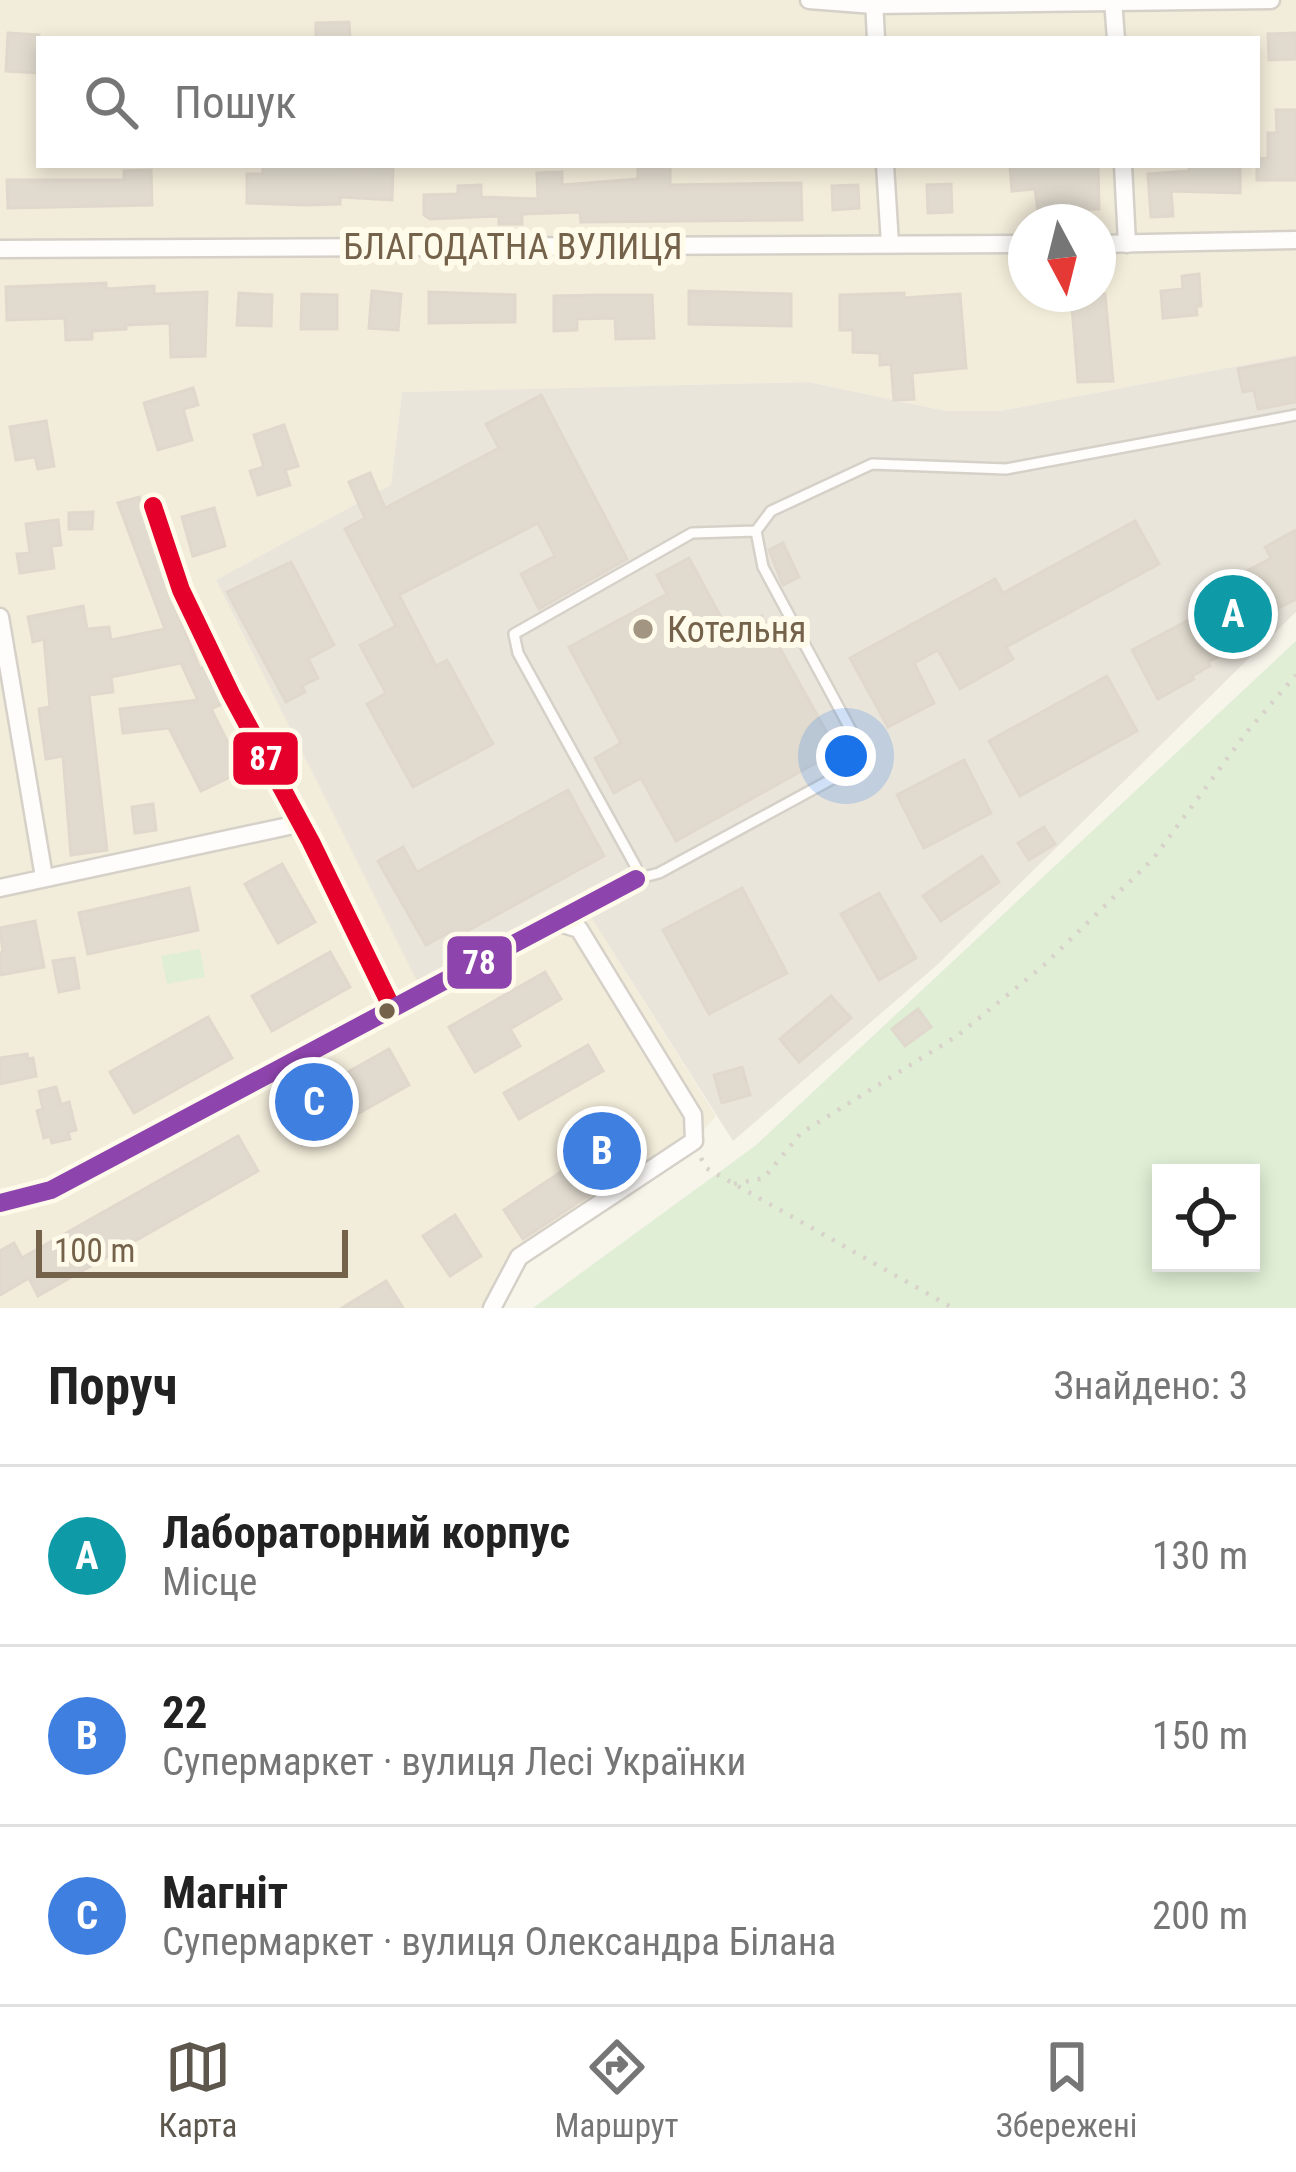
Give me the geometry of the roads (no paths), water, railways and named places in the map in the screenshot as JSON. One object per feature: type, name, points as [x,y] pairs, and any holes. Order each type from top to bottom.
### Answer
[{"type":"street","points":[[809,0],[1271,0]]},
{"type":"street","points":[[874,2],[876,36]]},
{"type":"street","points":[[1114,2],[1116,36]]},
{"type":"street","points":[[885,168],[890,244]]},
{"type":"street","points":[[1123,168],[1127,244]]},
{"type":"street","points":[[1116,244],[1296,240]]},
{"type":"street","name":"БЛАГОДАТНА ВУЛИЦЯ","points":[[0,249],[1008,244]]},
{"type":"street","points":[[153,506],[181,590],[392,1006]]},
{"type":"street","points":[[0,617],[44,878]]},
{"type":"street","points":[[0,888],[298,824]]},
{"type":"street","points":[[0,1203],[51,1190],[636,880]]},
{"type":"street","points":[[492,1308],[519,1257],[694,1141],[692,1115],[579,929],[560,923]]},
{"type":"lane","points":[[757,531],[692,532],[514,634],[518,653],[636,867],[636,880],[659,873],[867,760],[763,567],[757,531],[771,511],[872,464],[1006,470],[1296,415]]},
{"type":"place","name":"Лабораторний корпус","points":[[1233,614]]},
{"type":"place","name":"Котельня","points":[[643,629]]},
{"type":"place","name":"Магніт","points":[[314,1102]]},
{"type":"place","name":"22","points":[[602,1151]]}]
